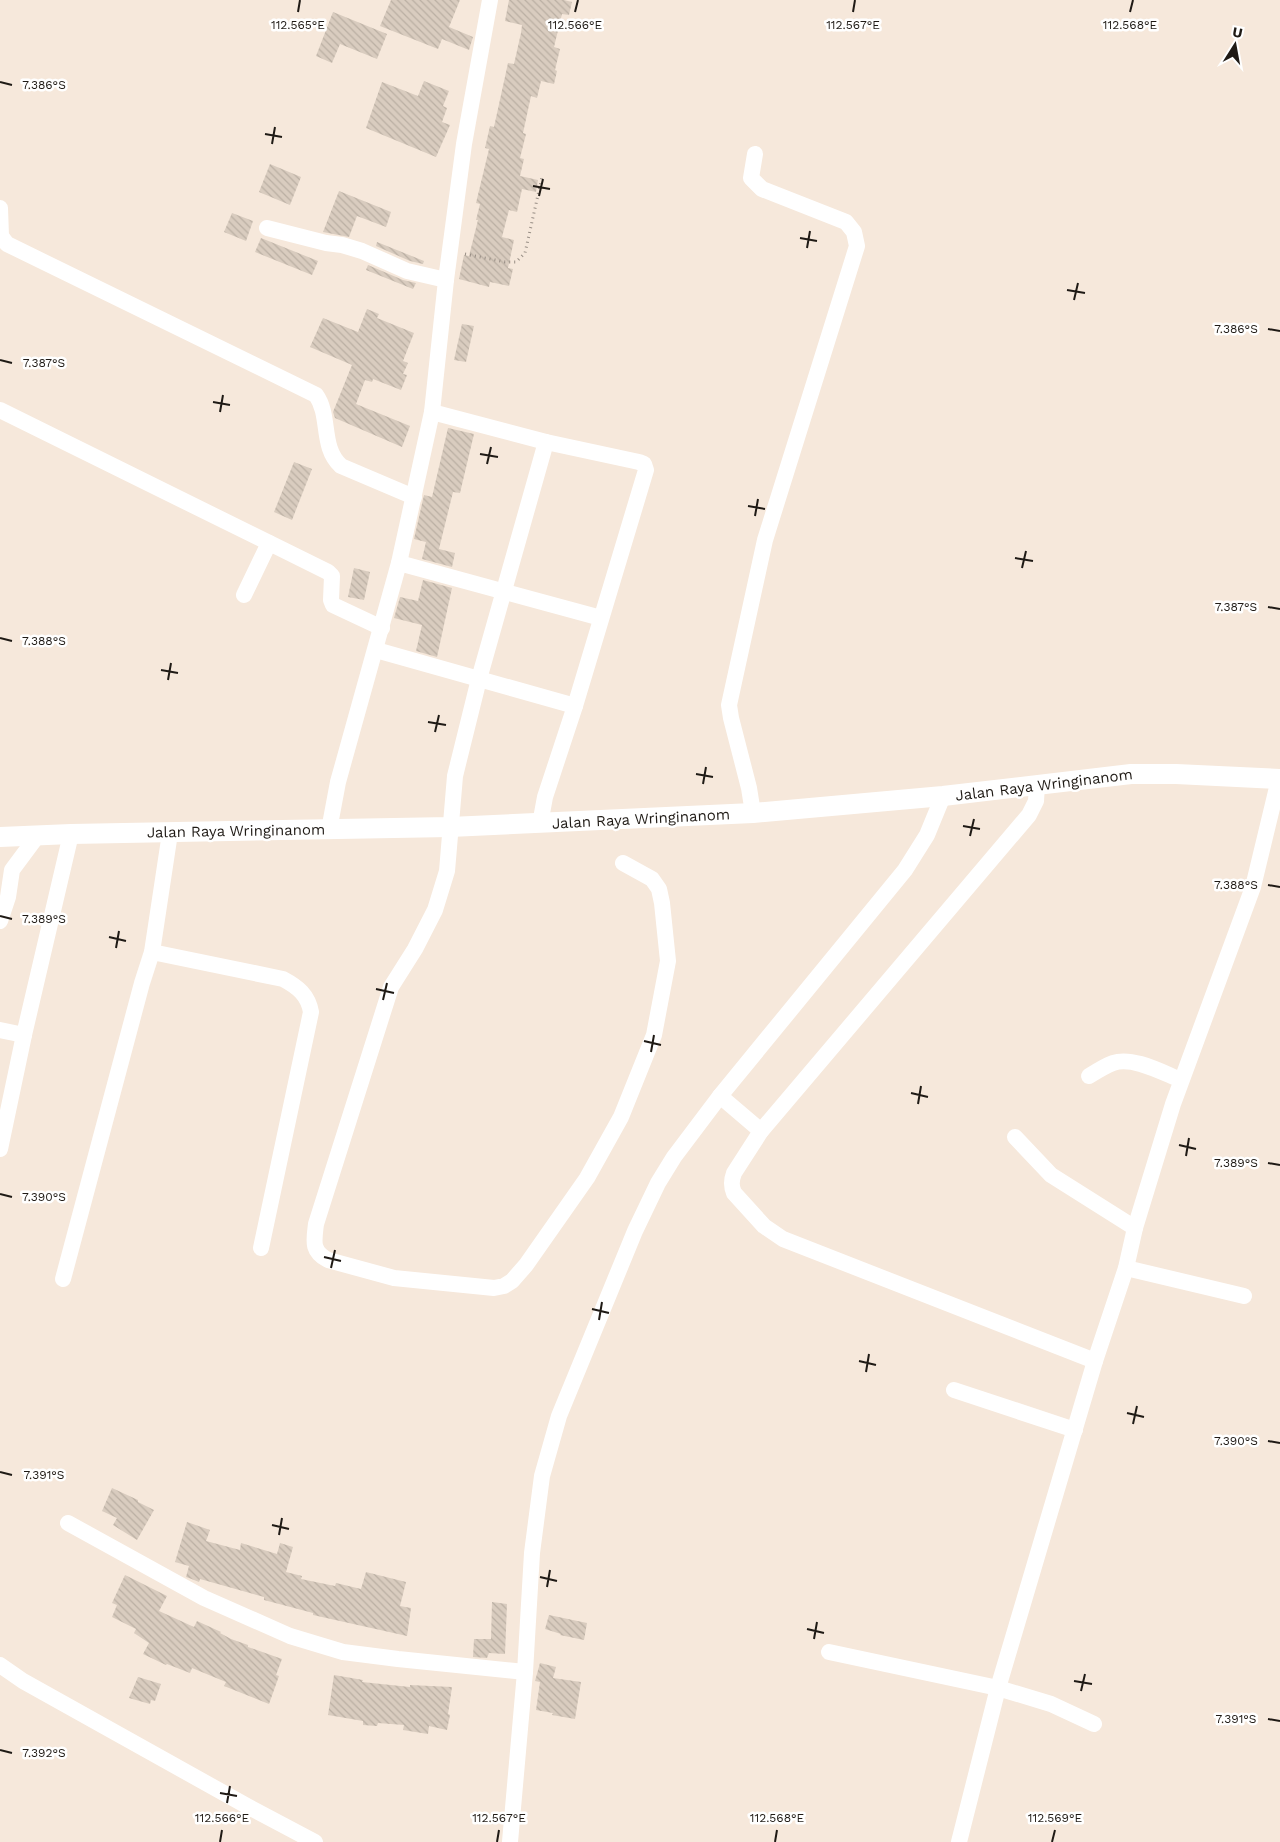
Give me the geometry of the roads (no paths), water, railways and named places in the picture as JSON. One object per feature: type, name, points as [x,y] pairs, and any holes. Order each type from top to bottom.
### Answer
[{"type":"main road","name":"Jalan Raya Wringinanom","points":[[0,837],[450,827],[753,813],[943,796],[1131,774],[1176,774],[1280,779]]},
{"type":"street","points":[[329,830],[338,782],[399,563],[432,412],[446,280],[464,144],[490,0]]},
{"type":"street","points":[[753,813],[749,788],[729,705],[765,540],[857,246],[854,232],[846,222],[762,189],[751,178],[755,154]]},
{"type":"street","points":[[0,208],[1,236],[7,244],[316,395],[321,401],[325,430],[333,459],[341,466],[414,497]]},
{"type":"street","points":[[267,228],[326,243],[342,245],[362,251],[407,271],[446,280]]},
{"type":"street","points":[[0,410],[328,572],[332,576],[331,600],[333,605],[382,628]]},
{"type":"street","points":[[432,412],[546,442],[639,462],[644,464],[646,470],[575,706],[545,797],[540,824]]},
{"type":"street","points":[[546,442],[479,679],[455,776],[447,871],[435,910],[415,949],[391,987],[316,1224],[314,1238],[318,1255],[328,1260],[394,1278],[494,1288],[504,1286],[512,1281],[526,1265],[587,1178],[621,1117],[654,1035],[668,961],[662,903],[658,889],[652,879],[623,863]]},
{"type":"street","points":[[244,594],[269,543]]},
{"type":"street","points":[[399,563],[601,618]]},
{"type":"street","points":[[376,650],[575,706]]},
{"type":"street","points":[[959,1842],[998,1688],[1095,1361],[1126,1268],[1135,1228],[1181,1080],[1253,887],[1280,779]]},
{"type":"street","points":[[1037,786],[1036,801],[1029,815],[761,1131],[734,1173],[731,1179],[731,1187],[751,1212],[774,1234],[783,1239],[1095,1361]]},
{"type":"street","points":[[510,1842],[525,1672],[532,1553],[542,1476],[554,1431],[648,1202],[674,1157],[720,1096],[905,870],[927,835],[943,796]]},
{"type":"street","points":[[63,1279],[142,983],[152,952],[170,833]]},
{"type":"street","points":[[0,1149],[24,1035],[71,834]]},
{"type":"street","points":[[0,921],[8,897],[6,868],[38,835]]},
{"type":"street","points":[[152,952],[283,979],[295,985],[306,995],[310,1002],[312,1012],[261,1248]]},
{"type":"street","points":[[0,1030],[24,1035]]},
{"type":"street","points":[[1089,1076],[1113,1063],[1126,1061],[1135,1062],[1181,1080]]},
{"type":"street","points":[[720,1096],[761,1131]]},
{"type":"street","points":[[1015,1138],[1051,1175],[1135,1228]]},
{"type":"street","points":[[1126,1268],[1244,1296]]},
{"type":"street","points":[[954,1390],[1075,1430]]},
{"type":"street","points":[[68,1523],[204,1598],[290,1636],[343,1652],[398,1660],[525,1672]]},
{"type":"street","points":[[829,1652],[998,1688],[1051,1704],[1094,1724]]},
{"type":"street","points":[[0,1665],[49,1696],[315,1842]]}]
